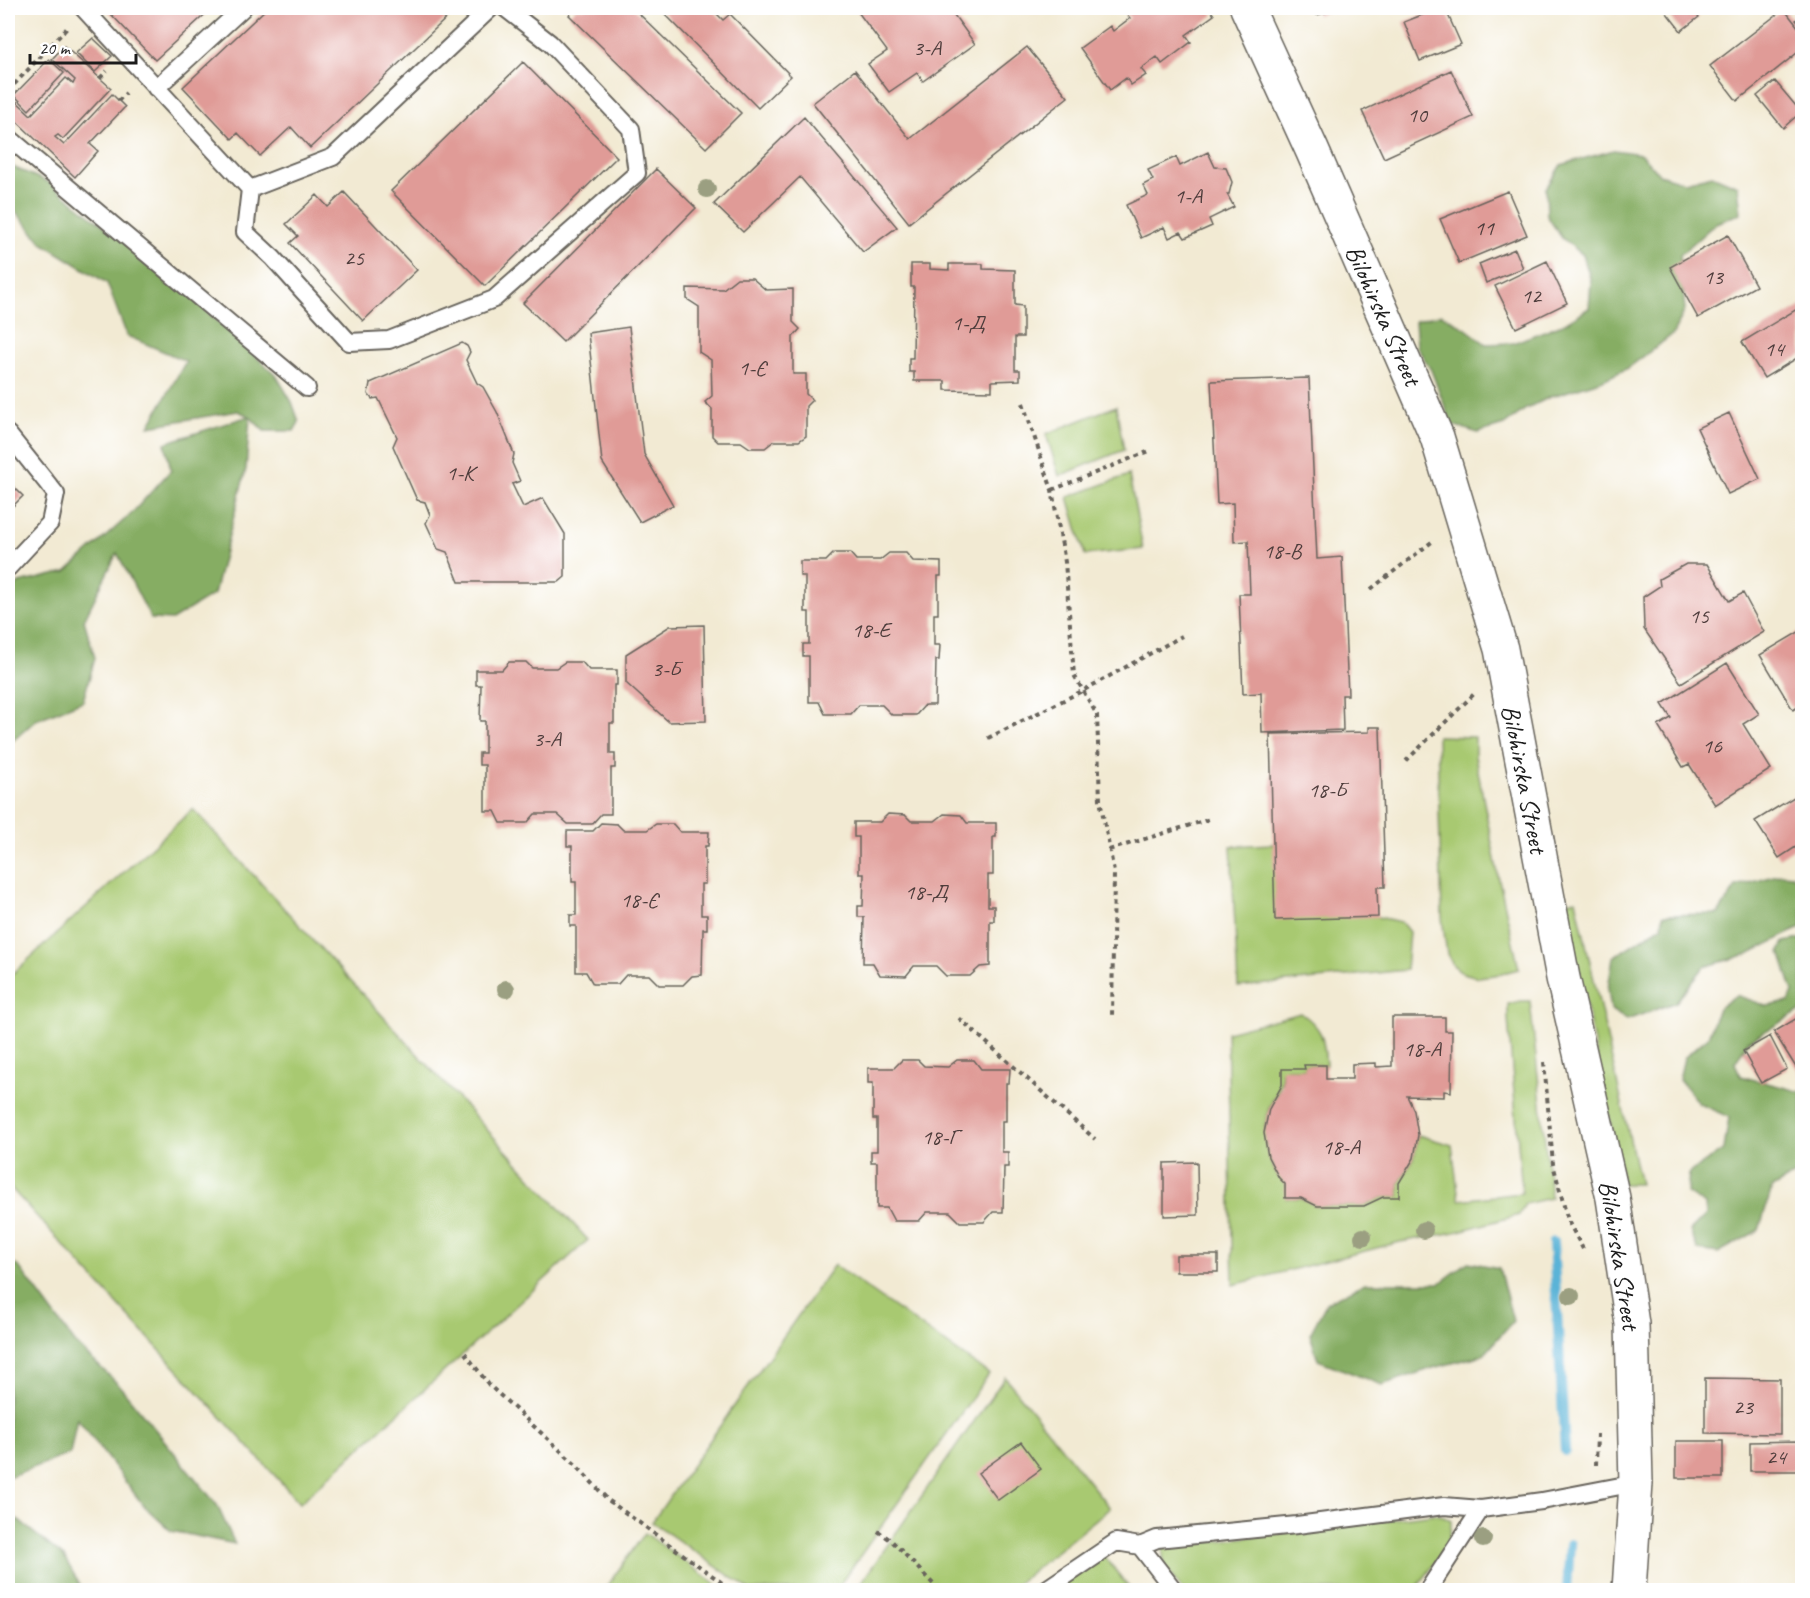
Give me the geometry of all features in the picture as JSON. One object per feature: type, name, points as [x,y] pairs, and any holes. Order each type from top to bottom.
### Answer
[{"type":"street","name":"Bilohirska Street","points":[[1247,8],[1312,150],[1437,437],[1501,649],[1563,978],[1613,1198],[1632,1324],[1636,1483],[1629,1590]]},
{"type":"lane","points":[[84,8],[250,189],[245,232],[273,258],[349,342],[389,340],[494,299],[637,173],[631,129],[550,43],[505,8]]},
{"type":"lane","points":[[156,88],[243,8]]},
{"type":"lane","points":[[250,189],[333,157],[491,8]]},
{"type":"lane","points":[[8,137],[307,388]]},
{"type":"lane","points":[[8,434],[56,494],[50,523],[8,568]]},
{"type":"lane","points":[[1045,1590],[1116,1542],[1140,1546],[1157,1539],[1297,1525],[1444,1506],[1481,1509],[1542,1501],[1636,1483]]},
{"type":"lane","points":[[1428,1590],[1481,1509]]},
{"type":"lane","points":[[1140,1546],[1174,1590]]},
{"type":"path","points":[[8,91],[84,8]]},
{"type":"path","points":[[1023,403],[1053,490],[1065,562],[1074,675],[1097,716],[1100,800],[1114,872],[1112,1017]]},
{"type":"path","points":[[1053,490],[1152,450]]},
{"type":"path","points":[[1371,590],[1439,536]]},
{"type":"path","points":[[988,738],[1084,690],[1182,636]]},
{"type":"path","points":[[1406,761],[1474,694]]},
{"type":"path","points":[[1109,850],[1210,819]]},
{"type":"path","points":[[959,1018],[1095,1139]]},
{"type":"path","points":[[1543,1051],[1553,1164],[1568,1221],[1587,1256]]},
{"type":"path","points":[[465,1353],[489,1385],[575,1464],[608,1500],[732,1590]]},
{"type":"path","points":[[1596,1490],[1597,1431]]},
{"type":"path","points":[[878,1531],[892,1541],[939,1590]]},
{"type":"green space","points":[[1614,150],[1641,154],[1659,174],[1685,182],[1712,175],[1738,186],[1741,213],[1716,223],[1680,255],[1685,310],[1673,334],[1628,368],[1603,380],[1550,397],[1526,409],[1504,425],[1478,433],[1452,425],[1431,370],[1417,347],[1415,321],[1441,314],[1486,344],[1513,343],[1565,323],[1589,308],[1591,281],[1583,255],[1562,238],[1547,216],[1546,188],[1561,165]]},
{"type":"green space","points":[[8,165],[48,182],[173,280],[276,375],[292,402],[299,422],[294,431],[264,431],[250,417],[246,469],[214,594],[172,620],[151,619],[117,553],[84,620],[95,658],[83,701],[36,720],[8,745],[8,595],[19,583],[66,572],[132,513],[171,470],[165,443],[249,416],[238,411],[149,426],[186,361],[127,336],[107,283],[42,243],[12,207],[8,207]]},
{"type":"green space","points":[[1116,406],[1124,450],[1059,476],[1046,434]]},
{"type":"green space","points":[[1129,475],[1143,549],[1085,555],[1068,497]]},
{"type":"green space","points":[[1437,736],[1475,737],[1475,756],[1519,969],[1478,977],[1463,973],[1453,965],[1447,954],[1442,918]]},
{"type":"green space","points":[[193,809],[588,1240],[300,1503],[8,1185],[8,978]]},
{"type":"green space","points":[[1273,844],[1378,917],[1401,922],[1409,932],[1406,970],[1238,987],[1231,846]]},
{"type":"green space","points":[[1781,874],[1793,875],[1802,889],[1802,927],[1748,954],[1704,967],[1676,1002],[1627,1020],[1611,1010],[1608,989],[1613,957],[1662,926],[1663,915],[1718,914],[1736,887]]},
{"type":"green space","points":[[1576,900],[1640,1184],[1623,1184],[1565,902]]},
{"type":"green space","points":[[1802,939],[1802,1010],[1748,1041],[1735,1063],[1740,1076],[1802,1092],[1802,1171],[1772,1188],[1759,1230],[1718,1253],[1698,1250],[1690,1231],[1706,1215],[1705,1205],[1687,1193],[1689,1173],[1724,1149],[1729,1117],[1699,1104],[1679,1079],[1684,1058],[1708,1037],[1719,1008],[1736,995],[1767,1006],[1789,1002],[1793,992],[1780,952],[1784,942]]},
{"type":"green space","points":[[1530,1001],[1551,1198],[1525,1204],[1519,1215],[1455,1232],[1400,1242],[1233,1285],[1227,1032],[1301,1013],[1314,1024],[1321,1035],[1326,1065],[1305,1065],[1305,1069],[1282,1069],[1280,1086],[1266,1118],[1266,1149],[1273,1168],[1285,1184],[1286,1198],[1301,1198],[1317,1206],[1364,1206],[1383,1197],[1399,1197],[1399,1183],[1414,1158],[1418,1135],[1452,1145],[1459,1200],[1522,1193],[1508,1018],[1508,1004]]},
{"type":"green space","points":[[8,1259],[20,1268],[75,1343],[118,1384],[217,1505],[235,1544],[171,1531],[143,1505],[77,1418],[70,1454],[8,1477]]},
{"type":"green space","points":[[1468,1262],[1499,1268],[1513,1321],[1483,1355],[1382,1385],[1318,1360],[1310,1334],[1327,1302],[1365,1283],[1440,1283]]},
{"type":"green space","points":[[834,1265],[989,1374],[836,1590],[750,1590],[652,1522]]},
{"type":"green space","points":[[1005,1377],[1110,1508],[1009,1590],[856,1590]]},
{"type":"green space","points":[[8,1484],[13,1516],[64,1557],[83,1590],[8,1590]]},
{"type":"green space","points":[[1434,1514],[1451,1520],[1451,1530],[1439,1557],[1415,1590],[1183,1590],[1164,1564],[1163,1543],[1191,1544]]},
{"type":"green space","points":[[645,1533],[724,1590],[604,1590]]},
{"type":"green space","points":[[1100,1551],[1131,1590],[1050,1590]]},
{"type":"building","points":[[212,8],[155,60],[106,9]]},
{"type":"building","points":[[267,8],[457,8],[310,148],[291,127],[260,156],[238,133],[232,139],[183,87]]},
{"type":"building","points":[[576,8],[633,8],[741,113],[706,148],[569,15]]},
{"type":"building","points":[[659,8],[711,8],[723,20],[730,14],[791,76],[758,108]]},
{"type":"building","points":[[855,8],[949,8],[975,44],[923,81],[917,73],[889,92],[868,64],[887,51]]},
{"type":"building","points":[[1122,8],[1209,8],[1214,15],[1186,35],[1191,42],[1162,64],[1157,57],[1141,69],[1146,75],[1131,85],[1126,78],[1110,90],[1080,48],[1110,26],[1113,31],[1130,18]]},
{"type":"building","points":[[1316,8],[1341,8],[1317,15]]},
{"type":"building","points":[[1445,8],[1461,44],[1420,61],[1404,22]]},
{"type":"building","points":[[1663,8],[1691,8],[1699,17],[1681,31]]},
{"type":"building","points":[[1784,9],[1802,32],[1802,49],[1737,101],[1710,66]]},
{"type":"building","points":[[1802,14],[1802,27],[1796,20]]},
{"type":"building","points":[[93,38],[112,56],[95,72],[76,53]]},
{"type":"building","points":[[64,46],[111,88],[63,139],[58,135],[55,137],[64,145],[112,94],[125,107],[90,144],[98,151],[75,177],[8,113],[16,101],[31,115],[66,78],[73,84],[75,80],[52,59]]},
{"type":"building","points":[[1027,47],[1068,97],[909,223],[813,103],[855,70],[910,139]]},
{"type":"building","points":[[49,59],[64,73],[29,110],[14,95]]},
{"type":"building","points":[[523,62],[617,157],[485,286],[391,191]]},
{"type":"building","points":[[1451,70],[1473,117],[1384,158],[1362,111]]},
{"type":"building","points":[[1775,81],[1801,112],[1783,128],[1757,96]]},
{"type":"building","points":[[804,117],[897,227],[863,252],[800,177],[743,232],[714,204]]},
{"type":"building","points":[[1208,152],[1215,167],[1226,168],[1232,182],[1229,194],[1227,194],[1234,207],[1209,219],[1212,226],[1185,238],[1181,232],[1169,238],[1164,227],[1141,238],[1126,205],[1148,195],[1143,185],[1153,180],[1148,170],[1176,157],[1180,166]]},
{"type":"building","points":[[656,169],[696,208],[563,342],[523,303]]},
{"type":"building","points":[[1508,191],[1527,235],[1459,263],[1440,219]]},
{"type":"building","points":[[344,192],[417,270],[363,321],[290,243],[298,236],[286,224],[317,195],[328,207]]},
{"type":"building","points":[[1728,235],[1756,286],[1698,318],[1670,267]]},
{"type":"building","points":[[1515,249],[1523,268],[1486,283],[1479,264]]},
{"type":"building","points":[[1547,261],[1567,303],[1516,328],[1495,286]]},
{"type":"building","points":[[911,264],[930,264],[930,269],[949,270],[949,264],[983,264],[983,269],[1015,270],[1015,305],[1023,306],[1023,337],[1015,337],[1015,370],[1020,370],[1020,380],[992,381],[992,391],[945,390],[945,381],[914,381],[914,372],[909,372],[909,358],[913,358],[914,287],[911,287]]},
{"type":"building","points":[[737,278],[752,278],[766,290],[793,289],[793,322],[800,329],[793,337],[793,374],[806,374],[806,394],[812,400],[806,406],[806,436],[799,441],[774,441],[765,448],[750,448],[741,442],[718,442],[712,436],[712,409],[705,402],[712,396],[711,360],[699,352],[699,307],[687,299],[687,288],[723,289]]},
{"type":"building","points":[[1802,306],[1802,355],[1764,378],[1742,342]]},
{"type":"building","points":[[629,327],[644,454],[673,505],[640,522],[602,462],[588,333]]},
{"type":"building","points":[[462,343],[470,352],[466,360],[477,383],[483,387],[497,412],[514,454],[512,463],[520,481],[512,484],[523,507],[543,498],[565,534],[565,577],[559,582],[459,582],[447,552],[438,549],[426,523],[430,515],[425,502],[417,500],[393,446],[397,437],[378,398],[372,399],[368,394],[370,383]]},
{"type":"building","points":[[1309,378],[1317,559],[1342,557],[1348,695],[1342,695],[1343,730],[1262,733],[1261,693],[1243,694],[1239,594],[1250,594],[1248,541],[1234,542],[1233,503],[1217,504],[1211,381]]},
{"type":"building","points":[[1729,413],[1760,479],[1728,494],[1697,428]]},
{"type":"building","points":[[8,481],[23,496],[8,511]]},
{"type":"building","points":[[834,553],[850,553],[856,560],[880,560],[889,553],[906,553],[913,561],[941,562],[941,576],[938,576],[938,614],[934,614],[934,645],[940,645],[939,660],[936,660],[935,705],[925,705],[916,715],[892,715],[882,705],[859,705],[851,714],[825,714],[819,702],[809,702],[809,656],[803,656],[803,644],[809,644],[809,612],[805,612],[805,576],[800,576],[800,561],[826,561]]},
{"type":"building","points":[[1686,564],[1707,564],[1729,601],[1743,593],[1764,632],[1681,683],[1644,629],[1643,597],[1660,586],[1659,579]]},
{"type":"building","points":[[704,625],[706,721],[669,722],[626,683],[626,654],[670,626]]},
{"type":"building","points":[[1802,630],[1802,704],[1793,710],[1760,655]]},
{"type":"building","points":[[509,662],[526,662],[532,668],[556,668],[565,662],[582,662],[589,670],[617,670],[617,685],[614,685],[614,723],[610,723],[610,754],[615,754],[615,768],[611,768],[611,814],[601,814],[592,824],[568,824],[557,814],[535,814],[527,823],[501,823],[495,811],[485,811],[485,765],[479,765],[479,753],[485,753],[485,721],[480,721],[481,685],[476,685],[476,670],[502,670]]},
{"type":"building","points":[[1727,663],[1759,714],[1743,724],[1771,769],[1715,805],[1689,764],[1683,767],[1658,726],[1671,718],[1662,704]]},
{"type":"building","points":[[1369,727],[1380,727],[1385,887],[1377,887],[1378,917],[1275,920],[1270,734],[1369,732]]},
{"type":"building","points":[[1802,792],[1802,843],[1779,858],[1755,821]]},
{"type":"building","points":[[888,814],[905,815],[911,821],[935,821],[944,814],[961,815],[967,823],[996,823],[996,837],[993,837],[993,875],[988,875],[988,906],[994,906],[994,921],[990,921],[990,966],[980,967],[970,976],[946,976],[936,966],[914,966],[906,976],[880,975],[873,963],[863,963],[864,917],[858,917],[858,906],[863,906],[864,874],[859,874],[859,837],[854,837],[854,822],[880,822]]},
{"type":"building","points":[[601,823],[617,824],[623,830],[647,830],[656,824],[673,824],[680,832],[709,832],[708,846],[705,846],[705,884],[701,884],[701,915],[707,915],[707,929],[703,929],[702,975],[692,976],[683,985],[659,985],[649,975],[626,975],[618,984],[593,984],[586,972],[576,972],[576,926],[570,926],[570,915],[576,915],[576,882],[572,882],[572,846],[567,846],[567,831],[593,831]]},
{"type":"building","points":[[1802,1015],[1802,1077],[1774,1032]]},
{"type":"building","points":[[1392,1017],[1445,1017],[1445,1031],[1452,1031],[1451,1092],[1444,1091],[1444,1097],[1407,1096],[1414,1111],[1418,1135],[1414,1158],[1399,1183],[1399,1197],[1383,1197],[1364,1206],[1317,1206],[1301,1198],[1285,1198],[1285,1184],[1279,1178],[1268,1157],[1264,1133],[1269,1109],[1282,1085],[1282,1069],[1305,1069],[1304,1065],[1326,1065],[1326,1079],[1352,1079],[1352,1064],[1376,1063],[1376,1067],[1392,1066]]},
{"type":"building","points":[[1770,1036],[1787,1069],[1761,1083],[1743,1051]]},
{"type":"building","points":[[902,1060],[918,1060],[924,1066],[948,1067],[957,1060],[974,1060],[981,1069],[1010,1069],[1009,1083],[1006,1083],[1006,1121],[1002,1121],[1002,1152],[1008,1152],[1008,1167],[1004,1167],[1003,1212],[993,1212],[984,1222],[960,1222],[950,1212],[927,1212],[919,1221],[894,1221],[887,1208],[877,1208],[877,1162],[871,1162],[871,1151],[877,1151],[877,1119],[873,1119],[873,1083],[868,1083],[868,1068],[894,1068]]},
{"type":"building","points":[[1197,1162],[1198,1215],[1164,1216],[1164,1163]]},
{"type":"building","points":[[1176,1255],[1218,1255],[1218,1272],[1176,1272]]},
{"type":"building","points":[[1705,1378],[1780,1379],[1780,1434],[1705,1433]]},
{"type":"building","points":[[1676,1441],[1723,1441],[1723,1478],[1676,1478]]},
{"type":"building","points":[[1802,1441],[1802,1471],[1750,1471],[1750,1442]]},
{"type":"building","points":[[1021,1442],[1041,1469],[998,1500],[978,1473]]},
{"type":"waterway","points":[[1553,1242],[1565,1451]]},
{"type":"waterway","points":[[1567,1590],[1570,1544]]}]
